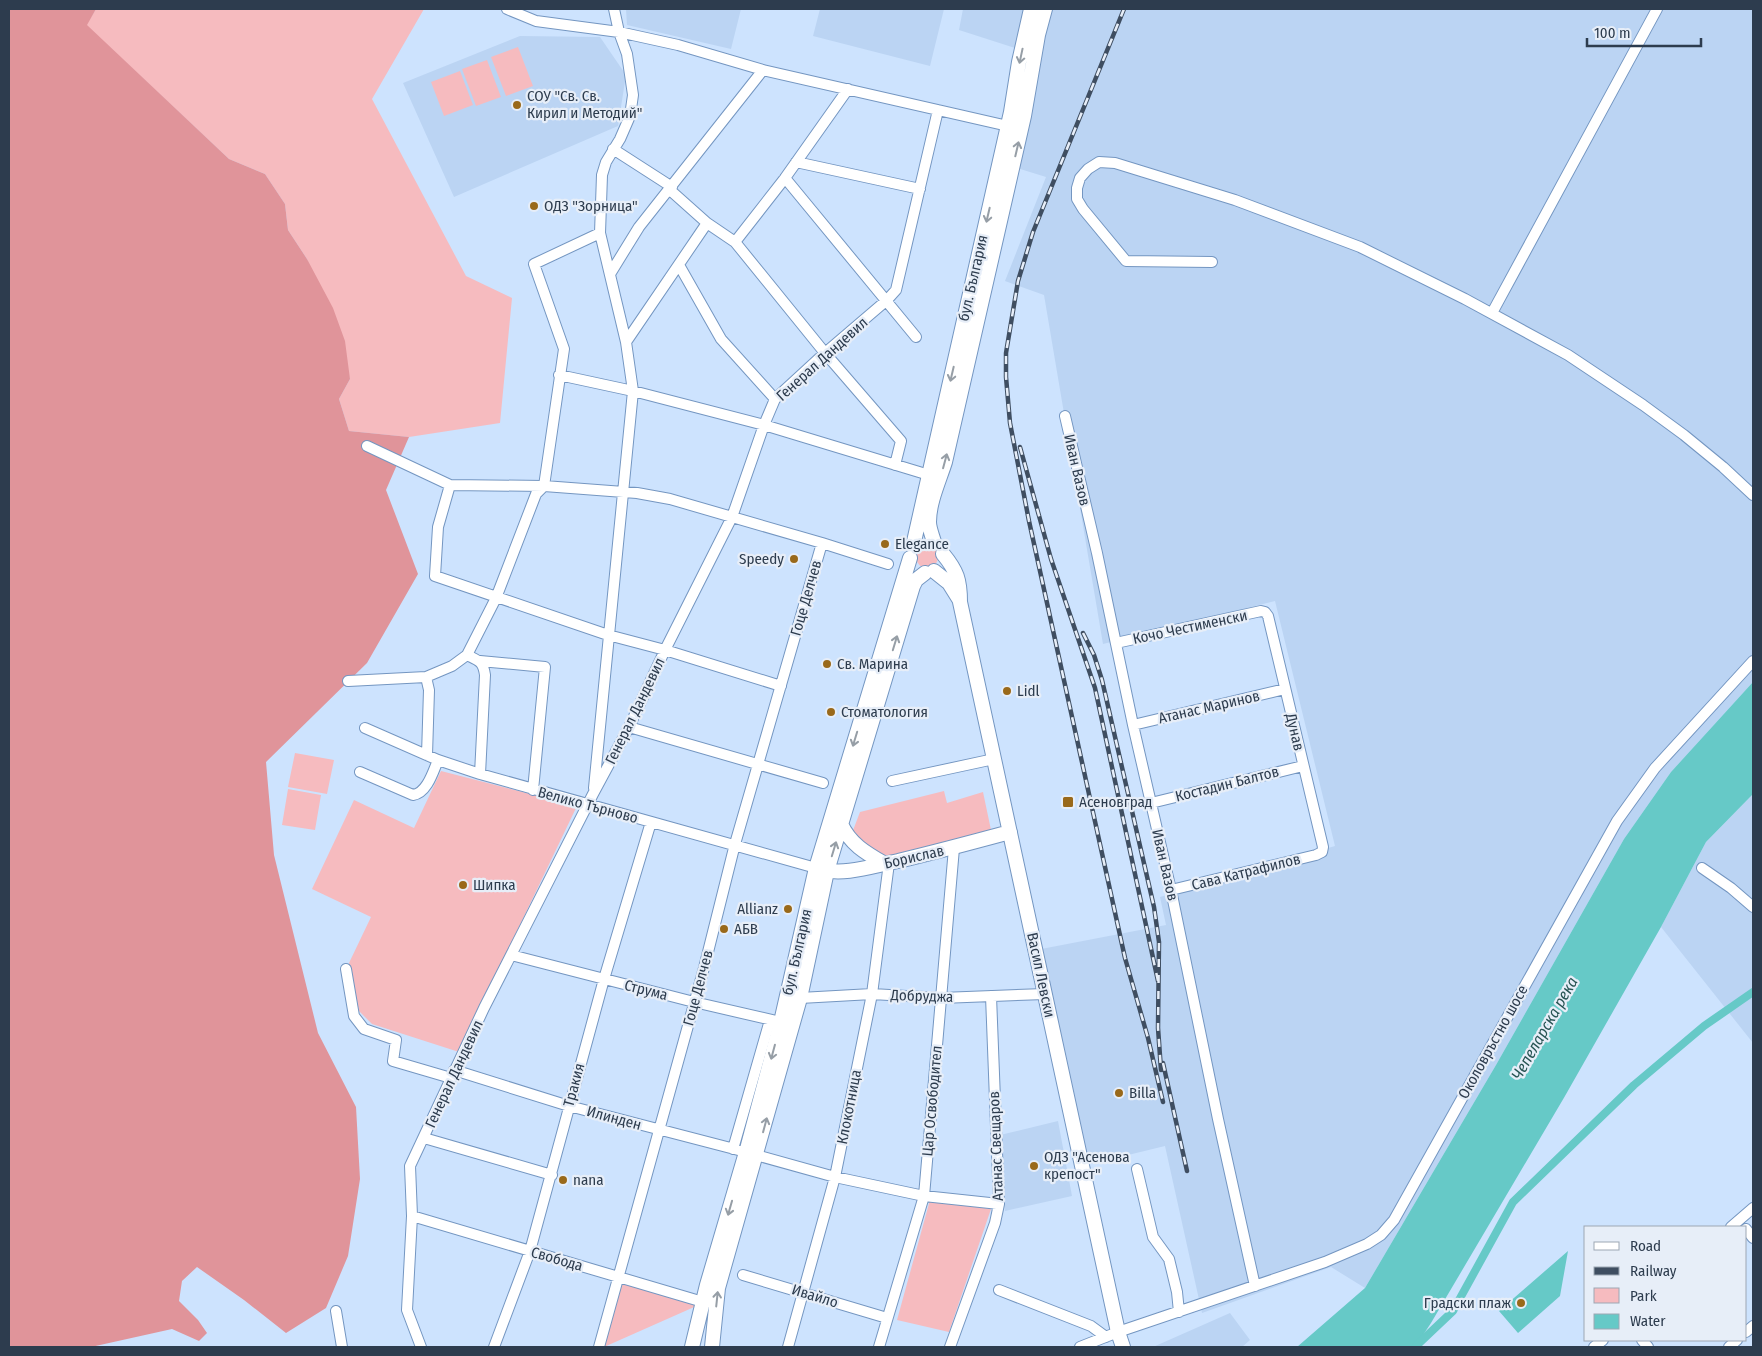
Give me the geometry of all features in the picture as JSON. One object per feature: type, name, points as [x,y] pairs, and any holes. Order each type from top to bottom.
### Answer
[{"type":"main road","name":"бул. България","points":[[712,1347],[718,1288],[745,1152],[775,1021],[822,870],[898,593],[912,552],[1008,126],[1031,9]]},
{"type":"main road","name":"бул. България","points":[[934,542],[930,526],[930,515],[947,453],[1017,147],[1038,35],[1045,9]]},
{"type":"main road","points":[[929,540],[934,542],[939,545],[943,554],[941,564],[930,572],[920,572],[914,567],[912,552],[920,541],[929,540]]},
{"type":"main road","name":"Васил Левски","points":[[943,554],[954,568],[960,584],[960,602],[1045,994],[1112,1335],[1123,1347]]},
{"type":"main road","name":"бул. България","points":[[692,1347],[745,1152],[800,998],[822,870],[841,824],[912,586],[916,580],[930,572]]},
{"type":"main road","name":"Васил Левски","points":[[930,572],[949,583],[960,602]]},
{"type":"main road","points":[[841,824],[846,834],[858,847],[887,863]]},
{"type":"main road","name":"Борислав","points":[[822,870],[846,872],[954,848],[1010,832]]},
{"type":"street","points":[[507,9],[536,21],[619,32],[688,47],[763,70],[1008,126]]},
{"type":"street","points":[[593,794],[633,391],[626,342],[600,233],[602,175],[606,162],[620,139],[630,116],[634,95],[627,54],[619,32],[614,9]]},
{"type":"street","points":[[1492,313],[1657,9]]},
{"type":"street","points":[[610,274],[639,227],[671,189],[763,70]]},
{"type":"street","points":[[735,242],[796,162],[848,89]]},
{"type":"street","name":"Генерал Дандевил","points":[[421,1347],[407,1310],[412,1216],[410,1166],[452,1074],[511,954],[629,727],[665,650],[732,517],[775,399],[896,290],[938,110]]},
{"type":"street","points":[[613,149],[671,189],[707,223],[735,242],[825,354],[901,441],[895,466]]},
{"type":"street","points":[[796,162],[920,189]]},
{"type":"street","points":[[1212,262],[1126,261],[1077,199],[1077,188],[1080,178],[1088,169],[1099,162],[1115,163],[1235,200],[1360,247],[1492,313],[1568,356],[1643,405],[1697,445],[1753,495]]},
{"type":"street","points":[[784,178],[916,337]]},
{"type":"street","points":[[626,342],[707,223]]},
{"type":"street","points":[[348,681],[426,677],[452,666],[467,655],[496,598],[536,494],[544,486],[564,349],[534,264],[600,233]]},
{"type":"street","points":[[678,265],[721,339],[775,399]]},
{"type":"street","points":[[559,375],[633,391],[764,425],[929,475]]},
{"type":"street","name":"Иван Вазов","points":[[1065,416],[1171,890],[1218,1119],[1255,1286]]},
{"type":"street","points":[[367,446],[450,485],[544,486],[638,492],[670,499],[888,564]]},
{"type":"street","points":[[450,485],[438,527],[434,576],[608,635],[665,650],[781,686]]},
{"type":"street","name":"Гоце Делчев","points":[[598,1347],[694,1002],[735,844],[822,543]]},
{"type":"street","name":"Кочо Честименски","points":[[1116,643],[1261,611],[1265,612]]},
{"type":"street","name":"Дунав","points":[[1265,612],[1268,616],[1322,852]]},
{"type":"street","points":[[467,655],[480,661],[545,667],[533,790]]},
{"type":"street","points":[[480,661],[484,666],[485,675],[480,774]]},
{"type":"street","name":"Околовръстно шосе","points":[[1080,1347],[1325,1262],[1368,1244],[1381,1236],[1394,1220],[1617,821],[1655,768],[1753,661]]},
{"type":"street","points":[[426,677],[429,690],[427,755]]},
{"type":"street","name":"Атанас Маринов","points":[[1133,725],[1285,689]]},
{"type":"street","points":[[629,727],[823,783]]},
{"type":"street","name":"Велико Търново","points":[[365,728],[438,760],[480,774],[735,844],[822,870]]},
{"type":"street","points":[[598,747],[601,756],[614,755]]},
{"type":"street","points":[[892,781],[994,759]]},
{"type":"street","points":[[360,772],[417,795],[430,778],[438,760]]},
{"type":"street","name":"Костадин Балтов","points":[[1151,803],[1303,766]]},
{"type":"street","name":"Тракия","points":[[494,1347],[530,1252],[604,979],[650,822]]},
{"type":"street","name":"Цар Освободител","points":[[879,1347],[924,1196],[954,848]]},
{"type":"street","name":"Сава Катрафилов","points":[[1171,890],[1322,852]]},
{"type":"street","name":"Клокотница","points":[[788,1347],[835,1177],[872,994],[887,863]]},
{"type":"street","points":[[1702,868],[1731,888],[1753,907]]},
{"type":"street","name":"Струма","points":[[511,954],[694,1002],[775,1021]]},
{"type":"street","name":"Илинден","points":[[346,969],[354,1016],[364,1029],[396,1040],[393,1062],[452,1074],[835,1177],[924,1196],[999,1204]]},
{"type":"street","name":"Добруджа","points":[[800,998],[872,994],[941,998],[1045,994]]},
{"type":"street","name":"Атанас Свещаров","points":[[950,1347],[995,1223],[999,1204],[991,996]]},
{"type":"street","points":[[424,1138],[552,1175]]},
{"type":"street","points":[[1137,1169],[1154,1237],[1168,1259],[1177,1292],[1179,1312]]},
{"type":"street","points":[[1740,1226],[1753,1208]]},
{"type":"street","name":"Свобода","points":[[412,1216],[703,1302]]},
{"type":"street","name":"Ивайло","points":[[743,1275],[887,1318]]},
{"type":"street","points":[[999,1290],[1112,1335]]},
{"type":"street","points":[[336,1311],[342,1347]]},
{"type":"shaded area","points":[[9,9],[96,9],[87,25],[229,159],[265,174],[285,204],[288,230],[307,259],[333,308],[345,341],[350,379],[339,399],[349,431],[409,437],[386,490],[418,574],[367,663],[266,762],[274,855],[318,1033],[356,1107],[360,1179],[348,1256],[326,1308],[286,1333],[197,1267],[182,1281],[179,1301],[198,1320],[207,1333],[199,1341],[172,1329],[91,1347],[9,1347]]},
{"type":"shaded area","points":[[626,9],[741,9],[731,49],[627,25]]},
{"type":"shaded area","points":[[820,9],[944,9],[930,66],[813,36]]},
{"type":"shaded area","points":[[963,9],[1024,9],[1015,48],[959,30]]},
{"type":"shaded area","points":[[1051,9],[1753,9],[1753,682],[1671,772],[1624,839],[1496,1065],[1365,1288],[1331,1267],[1202,1313],[1165,1146],[1087,1165],[1036,950],[1166,925],[1160,897],[1335,846],[1275,601],[1103,644],[1044,295],[1005,281],[1046,177],[1017,168]]},
{"type":"shaded area","name":"СОУ \"Св. Св. Кирил и Методий\"","points":[[520,36],[600,37],[626,75],[618,126],[454,197],[403,83]]},
{"type":"shaded area","points":[[1753,794],[1753,1043],[1661,927],[1706,842]]},
{"type":"shaded area","name":"ОДЗ \"Асенова крепост\"","points":[[1058,1121],[1072,1196],[1005,1211],[1000,1135]]},
{"type":"shaded area","points":[[1230,1313],[1250,1340],[1242,1347],[1153,1347]]},
{"type":"green space","points":[[96,9],[424,9],[372,99],[466,276],[512,298],[500,423],[409,437],[349,431],[339,399],[350,379],[307,259],[288,230],[285,204],[265,174],[229,159],[86,25]]},
{"type":"green space","points":[[518,47],[533,86],[506,96],[491,57]]},
{"type":"green space","points":[[487,60],[501,97],[476,106],[462,69]]},
{"type":"green space","points":[[460,71],[473,105],[444,116],[431,82]]},
{"type":"green space","points":[[923,546],[931,546],[938,553],[938,561],[931,568],[923,568],[916,561],[916,553]]},
{"type":"green space","points":[[295,753],[334,760],[327,794],[288,787]]},
{"type":"green space","name":"Шипка","points":[[441,771],[577,806],[459,1052],[372,1024],[359,1011],[349,963],[371,917],[312,889],[354,800],[414,828]]},
{"type":"green space","points":[[288,789],[321,795],[315,830],[282,825]]},
{"type":"green space","points":[[944,791],[947,803],[983,792],[991,830],[884,857],[867,848],[852,833],[860,812]]},
{"type":"green space","points":[[930,1200],[991,1209],[949,1332],[897,1320]]},
{"type":"green space","points":[[620,1281],[701,1304],[604,1347]]},
{"type":"water","name":"Чепеларска река","points":[[1753,682],[1753,794],[1706,842],[1661,927],[1565,1096],[1415,1347],[1297,1347],[1365,1288],[1496,1065],[1624,839],[1671,772]]},
{"type":"water","points":[[1568,1251],[1560,1296],[1518,1333],[1499,1311]]},
{"type":"waterway","points":[[1415,1347],[1453,1311],[1513,1202],[1634,1085],[1704,1026],[1753,992]]},
{"type":"railway","points":[[1124,9],[1033,232],[1018,281],[1006,353],[1006,377],[1010,423],[1029,521],[1125,958],[1148,1038],[1163,1102]]},
{"type":"railway","points":[[1020,447],[1051,559],[1095,688],[1158,981]]},
{"type":"railway","points":[[1083,633],[1094,655],[1102,680],[1154,907],[1159,942],[1158,1028],[1161,1070]]},
{"type":"railway","points":[[1163,1063],[1187,1171]]},
{"type":"place","name":"СОУ \"Св. Св. Кирил и Методий\"","points":[[517,105]]},
{"type":"place","name":"ОДЗ \"Зорница\"","points":[[534,206]]},
{"type":"place","name":"Elegance","points":[[885,544]]},
{"type":"place","name":"Speedy","points":[[794,559]]},
{"type":"place","name":"Св. Марина","points":[[827,664]]},
{"type":"place","name":"Lidl","points":[[1007,691]]},
{"type":"place","name":"Стоматология","points":[[831,712]]},
{"type":"place","name":"Асеновград","points":[[1068,802]]},
{"type":"place","name":"Шипка","points":[[463,885]]},
{"type":"place","name":"Allianz","points":[[788,909]]},
{"type":"place","name":"АБВ","points":[[724,929]]},
{"type":"place","name":"Billa","points":[[1119,1093]]},
{"type":"place","name":"ОДЗ \"Асенова крепост\"","points":[[1034,1166]]},
{"type":"place","name":"nana","points":[[563,1180]]},
{"type":"place","name":"Градски плаж","points":[[1521,1303]]}]
